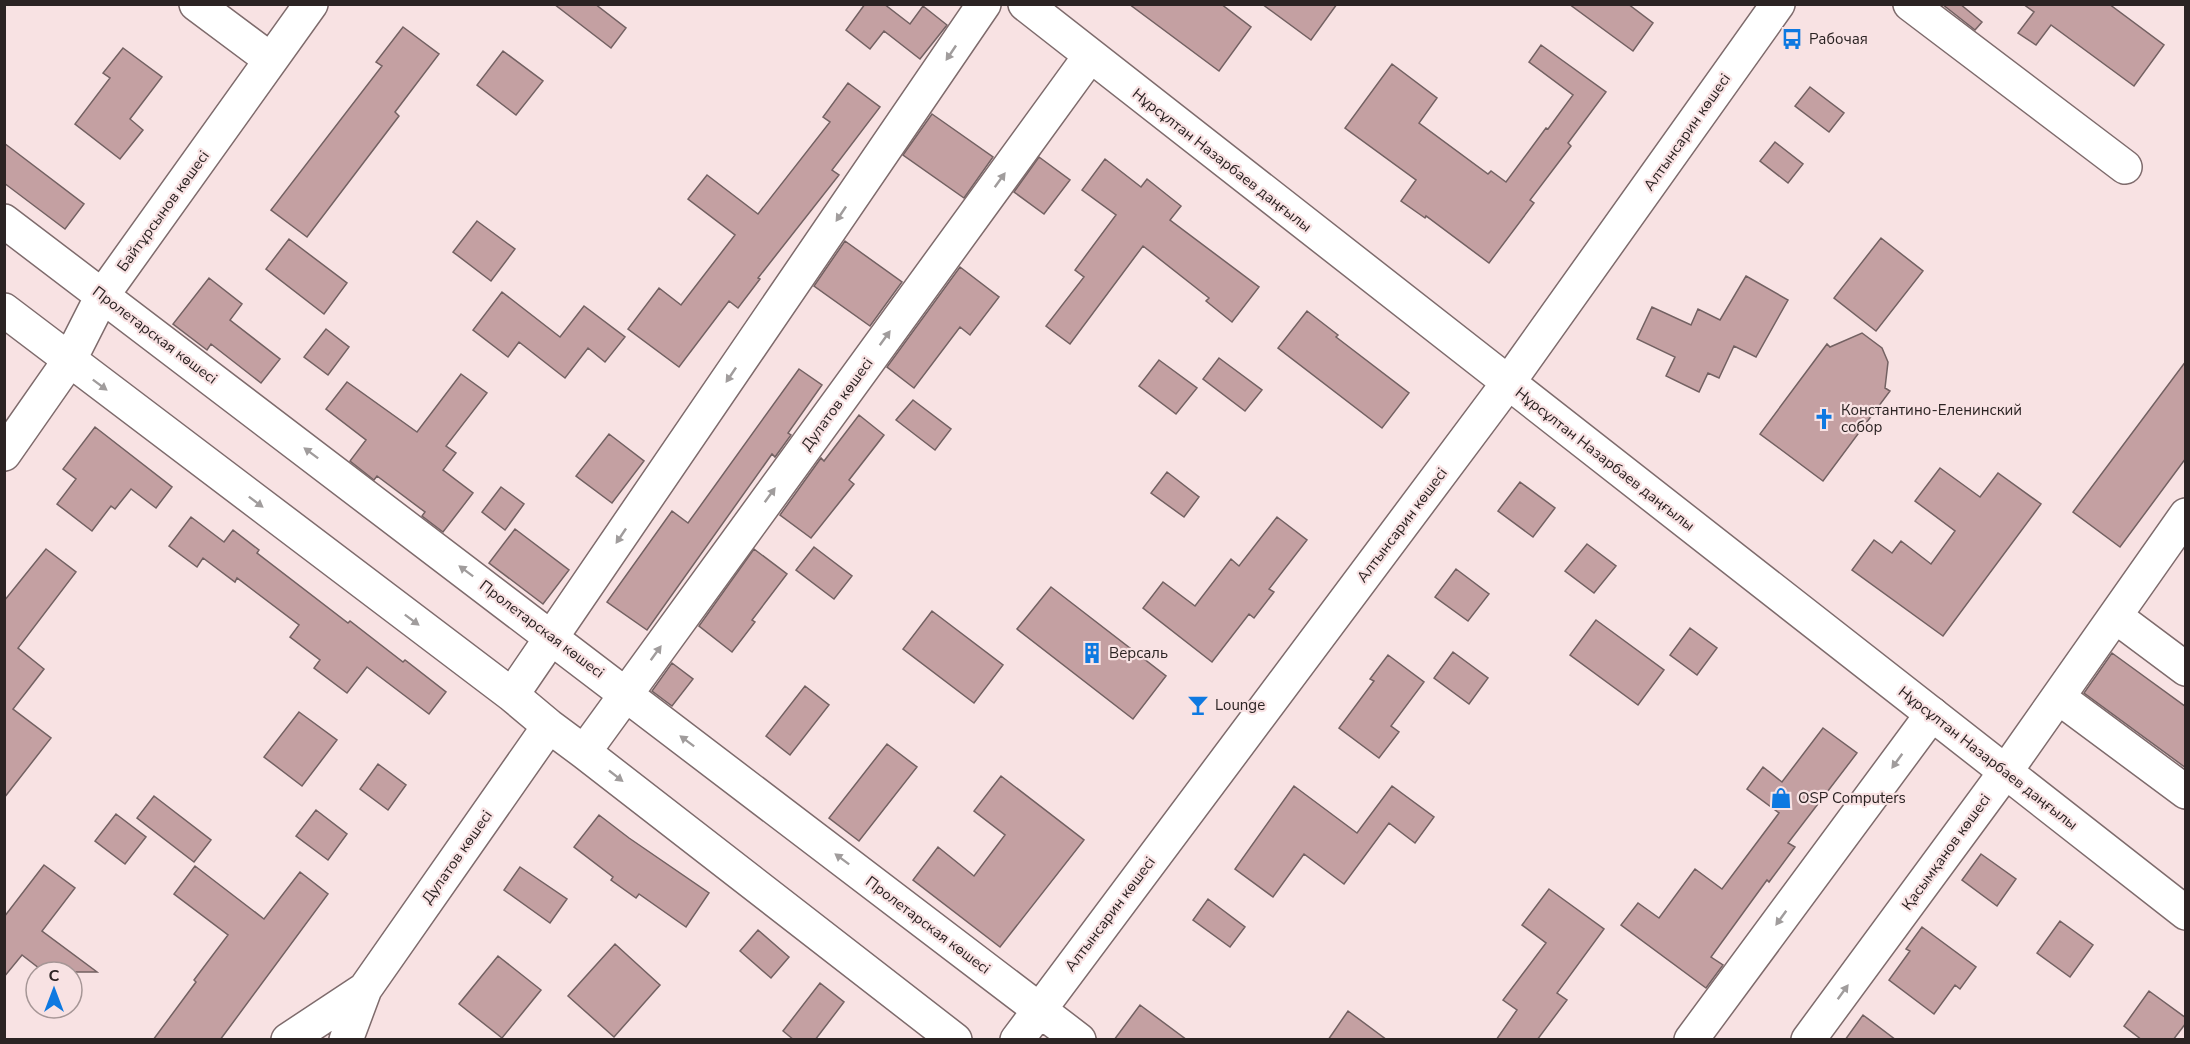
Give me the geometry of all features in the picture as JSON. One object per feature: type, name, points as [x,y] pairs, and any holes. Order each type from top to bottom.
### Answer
[{"type":"street","points":[[196,4],[271,60]]},
{"type":"street","name":"Байтұрсынов көшесі","points":[[4,454],[69,361],[102,296],[311,4]]},
{"type":"street","points":[[512,695],[984,4]]},
{"type":"street","name":"Алтынсарин көшесі","points":[[1017,1040],[1509,383],[1778,4]]},
{"type":"street","points":[[1910,4],[2125,167]]},
{"type":"street","name":"Нұрсұлтан Назарбаев даңғылы","points":[[1043,10],[1090,56],[2186,913]]},
{"type":"street","name":"Дулатов көшесі","points":[[585,752],[1090,56]]},
{"type":"street","name":"Пролетарская көшесі","points":[[4,221],[552,636],[1079,1040]]},
{"type":"street","points":[[4,310],[512,695],[955,1040]]},
{"type":"street","name":"Қасымқанов көшесі","points":[[1808,1040],[2006,771],[2186,515]]},
{"type":"street","points":[[2115,616],[2186,669]]},
{"type":"street","points":[[2058,697],[2186,792]]},
{"type":"street","points":[[1691,1040],[1932,714]]},
{"type":"street","name":"Дулатов көшесі","points":[[346,1040],[365,989],[549,726]]},
{"type":"street","name":"Дулатов көшесі","points":[[288,1040],[365,989]]},
{"type":"building","points":[[554,4],[595,4],[626,28],[611,48]]},
{"type":"building","points":[[865,4],[884,4],[910,24],[923,6],[947,25],[920,59],[884,31],[870,49],[846,30]]},
{"type":"building","points":[[1129,4],[1221,4],[1251,27],[1219,71]]},
{"type":"building","points":[[1262,4],[1337,4],[1311,40]]},
{"type":"building","points":[[1569,4],[1628,4],[1653,23],[1633,51]]},
{"type":"building","points":[[1942,4],[1960,4],[1982,22],[1975,30]]},
{"type":"building","points":[[2023,4],[2109,4],[2164,45],[2134,86],[2051,25],[2036,45],[2018,33],[2034,12]]},
{"type":"building","points":[[403,27],[439,54],[395,112],[399,116],[307,237],[271,210],[382,66],[376,62]]},
{"type":"building","points":[[1541,45],[1606,92],[1568,143],[1571,146],[1530,200],[1534,203],[1489,263],[1426,216],[1425,218],[1401,201],[1416,180],[1345,128],[1392,64],[1437,98],[1419,123],[1488,174],[1491,171],[1506,182],[1573,95],[1529,62]]},
{"type":"building","points":[[123,48],[162,77],[130,119],[143,130],[120,159],[75,124],[110,78],[103,73]]},
{"type":"building","points":[[503,51],[543,81],[516,115],[477,85]]},
{"type":"building","points":[[848,83],[880,107],[832,170],[839,175],[758,278],[760,279],[738,308],[729,301],[679,367],[628,329],[659,288],[681,305],[735,235],[688,199],[707,175],[758,214],[830,122],[823,117]]},
{"type":"building","points":[[1810,87],[1844,113],[1829,132],[1795,106]]},
{"type":"building","points":[[932,114],[993,157],[964,198],[903,155]]},
{"type":"building","points":[[1775,142],[1803,164],[1788,183],[1760,161]]},
{"type":"building","points":[[4,143],[84,204],[65,229],[4,183]]},
{"type":"building","points":[[1039,157],[1070,180],[1044,214],[1014,192]]},
{"type":"building","points":[[1105,159],[1141,187],[1147,179],[1181,206],[1170,220],[1259,287],[1232,322],[1206,301],[1209,298],[1143,246],[1070,344],[1046,326],[1084,277],[1075,270],[1116,215],[1082,190]]},
{"type":"building","points":[[477,221],[515,249],[491,281],[453,252]]},
{"type":"building","points":[[1881,238],[1923,271],[1876,331],[1834,298]]},
{"type":"building","points":[[289,239],[347,283],[324,314],[266,269]]},
{"type":"building","points":[[845,241],[902,282],[870,326],[814,286]]},
{"type":"building","points":[[960,267],[999,297],[970,335],[960,327],[914,388],[887,367]]},
{"type":"building","points":[[1746,276],[1788,300],[1756,357],[1734,346],[1719,378],[1708,373],[1699,392],[1666,376],[1675,357],[1637,339],[1652,307],[1691,325],[1698,309],[1720,320]]},
{"type":"building","points":[[209,278],[242,304],[230,320],[280,359],[261,383],[211,344],[207,350],[173,324]]},
{"type":"building","points":[[502,292],[560,337],[584,306],[625,337],[605,362],[588,348],[565,378],[519,342],[508,357],[473,330]]},
{"type":"building","points":[[1307,311],[1338,335],[1336,337],[1409,393],[1382,428],[1278,348]]},
{"type":"building","points":[[326,329],[349,347],[328,375],[304,357]]},
{"type":"building","name":"Константино-Еленинский собор","points":[[1862,333],[1882,348],[1888,362],[1885,388],[1890,391],[1823,481],[1760,434],[1827,344],[1830,347]]},
{"type":"building","points":[[1219,358],[1262,390],[1245,411],[1203,379]]},
{"type":"building","points":[[1159,360],[1197,388],[1176,414],[1139,386]]},
{"type":"building","points":[[2186,361],[2186,458],[2120,547],[2073,512]]},
{"type":"building","points":[[799,369],[822,385],[788,433],[791,435],[775,457],[772,454],[647,630],[607,602],[672,511],[688,523]]},
{"type":"building","points":[[461,374],[487,393],[446,446],[456,453],[443,470],[473,493],[443,532],[422,516],[425,512],[377,476],[374,480],[350,461],[366,440],[326,409],[347,382],[417,432]]},
{"type":"building","points":[[913,400],[951,429],[935,450],[896,420]]},
{"type":"building","points":[[859,415],[884,435],[849,480],[854,484],[811,538],[780,515],[821,458],[824,461]]},
{"type":"building","points":[[95,427],[172,487],[156,508],[131,489],[115,509],[111,506],[92,531],[57,504],[76,479],[63,469]]},
{"type":"building","points":[[609,434],[644,461],[612,503],[576,476]]},
{"type":"building","points":[[1940,468],[1980,497],[1998,473],[2041,504],[1943,636],[1852,570],[1874,540],[1892,553],[1901,541],[1931,564],[1955,531],[1915,501]]},
{"type":"building","points":[[1167,472],[1199,497],[1184,517],[1151,493]]},
{"type":"building","points":[[1520,482],[1555,508],[1533,537],[1498,511]]},
{"type":"building","points":[[501,487],[524,504],[505,530],[482,512]]},
{"type":"building","points":[[191,517],[224,542],[233,530],[259,550],[257,553],[348,623],[350,621],[446,692],[429,714],[367,667],[347,693],[314,668],[320,660],[290,637],[299,625],[237,578],[235,582],[203,558],[197,567],[169,546]]},
{"type":"building","points":[[1277,517],[1307,540],[1269,589],[1274,592],[1254,618],[1249,614],[1212,662],[1143,608],[1163,582],[1195,606],[1231,559],[1239,566]]},
{"type":"building","points":[[515,529],[569,570],[543,604],[489,563]]},
{"type":"building","points":[[1587,544],[1616,566],[1594,593],[1565,571]]},
{"type":"building","points":[[814,547],[852,576],[834,599],[796,570]]},
{"type":"building","points":[[46,549],[76,572],[18,648],[44,669],[13,709],[51,738],[4,798],[4,601]]},
{"type":"building","points":[[754,549],[787,574],[752,620],[755,622],[732,652],[699,626]]},
{"type":"building","points":[[1456,569],[1489,594],[1468,621],[1435,597]]},
{"type":"building","name":"Версаль","points":[[1051,587],[1166,676],[1133,719],[1017,629]]},
{"type":"building","points":[[932,611],[1003,665],[974,703],[903,649]]},
{"type":"building","points":[[1596,620],[1664,670],[1638,705],[1570,655]]},
{"type":"building","points":[[1690,628],[1717,648],[1697,675],[1670,655]]},
{"type":"building","points":[[1453,652],[1488,678],[1469,704],[1434,678]]},
{"type":"building","points":[[2112,653],[2186,707],[2186,768],[2084,693]]},
{"type":"building","points":[[1388,655],[1424,682],[1391,726],[1399,732],[1379,758],[1339,728],[1374,681],[1370,679]]},
{"type":"building","points":[[672,663],[693,679],[672,706],[652,691]]},
{"type":"building","points":[[805,686],[829,705],[790,755],[766,736]]},
{"type":"building","points":[[299,712],[337,740],[302,786],[264,757]]},
{"type":"building","points":[[1823,728],[1857,753],[1788,843],[1795,847],[1769,882],[1767,880],[1711,957],[1723,965],[1706,988],[1621,925],[1638,903],[1659,918],[1695,869],[1722,889],[1779,813],[1747,789],[1763,767],[1782,782]]},
{"type":"building","points":[[887,744],[917,767],[859,841],[829,818]]},
{"type":"building","points":[[378,764],[406,785],[388,810],[360,789]]},
{"type":"building","points":[[1001,776],[1084,840],[1000,947],[913,880],[938,847],[974,876],[1005,835],[974,811]]},
{"type":"building","points":[[1294,786],[1357,833],[1392,786],[1434,817],[1415,843],[1389,823],[1344,884],[1304,854],[1273,897],[1235,869]]},
{"type":"building","points":[[154,796],[211,840],[194,862],[137,818]]},
{"type":"building","points":[[316,810],[347,834],[328,860],[296,836]]},
{"type":"building","points":[[116,814],[146,837],[125,864],[95,841]]},
{"type":"building","points":[[599,815],[709,893],[686,927],[639,894],[636,898],[611,880],[613,877],[574,847]]},
{"type":"building","points":[[1981,854],[2016,879],[1997,906],[1962,880]]},
{"type":"building","points":[[44,865],[75,888],[42,931],[81,960],[28,960],[22,955],[4,977],[4,917]]},
{"type":"building","points":[[195,866],[264,919],[300,872],[328,894],[220,1040],[153,1040],[228,935],[174,894]]},
{"type":"building","points":[[520,867],[567,899],[550,923],[504,890]]},
{"type":"building","points":[[1549,889],[1604,929],[1557,993],[1567,1000],[1537,1040],[1496,1040],[1517,1010],[1503,1000],[1546,943],[1522,925]]},
{"type":"building","points":[[1208,899],[1245,927],[1230,947],[1193,920]]},
{"type":"building","points":[[2060,921],[2093,945],[2070,977],[2037,953]]},
{"type":"building","points":[[1922,927],[1976,967],[1960,989],[1955,985],[1934,1014],[1889,980],[1910,951],[1906,949]]},
{"type":"building","points":[[758,930],[789,957],[771,978],[740,951]]},
{"type":"building","points":[[615,944],[660,985],[614,1037],[568,996]]},
{"type":"building","points":[[498,956],[541,990],[502,1038],[459,1004]]},
{"type":"building","points":[[84,962],[97,972],[84,972]]},
{"type":"building","points":[[820,983],[844,1002],[815,1040],[794,1040],[783,1031]]},
{"type":"building","points":[[2149,991],[2186,1018],[2186,1023],[2173,1040],[2142,1040],[2124,1026]]},
{"type":"building","points":[[1140,1005],[1187,1040],[1114,1040]]},
{"type":"building","points":[[1348,1011],[1387,1040],[1328,1040]]},
{"type":"building","points":[[1863,1015],[1896,1040],[1845,1040]]},
{"type":"place","name":"Рабочая","points":[[1792,39]]},
{"type":"place","name":"Константино-Еленинский собор","points":[[1824,419]]},
{"type":"place","name":"Версаль","points":[[1092,653]]},
{"type":"place","name":"Lounge","points":[[1198,705]]},
{"type":"place","name":"OSP Computers","points":[[1781,798]]}]
